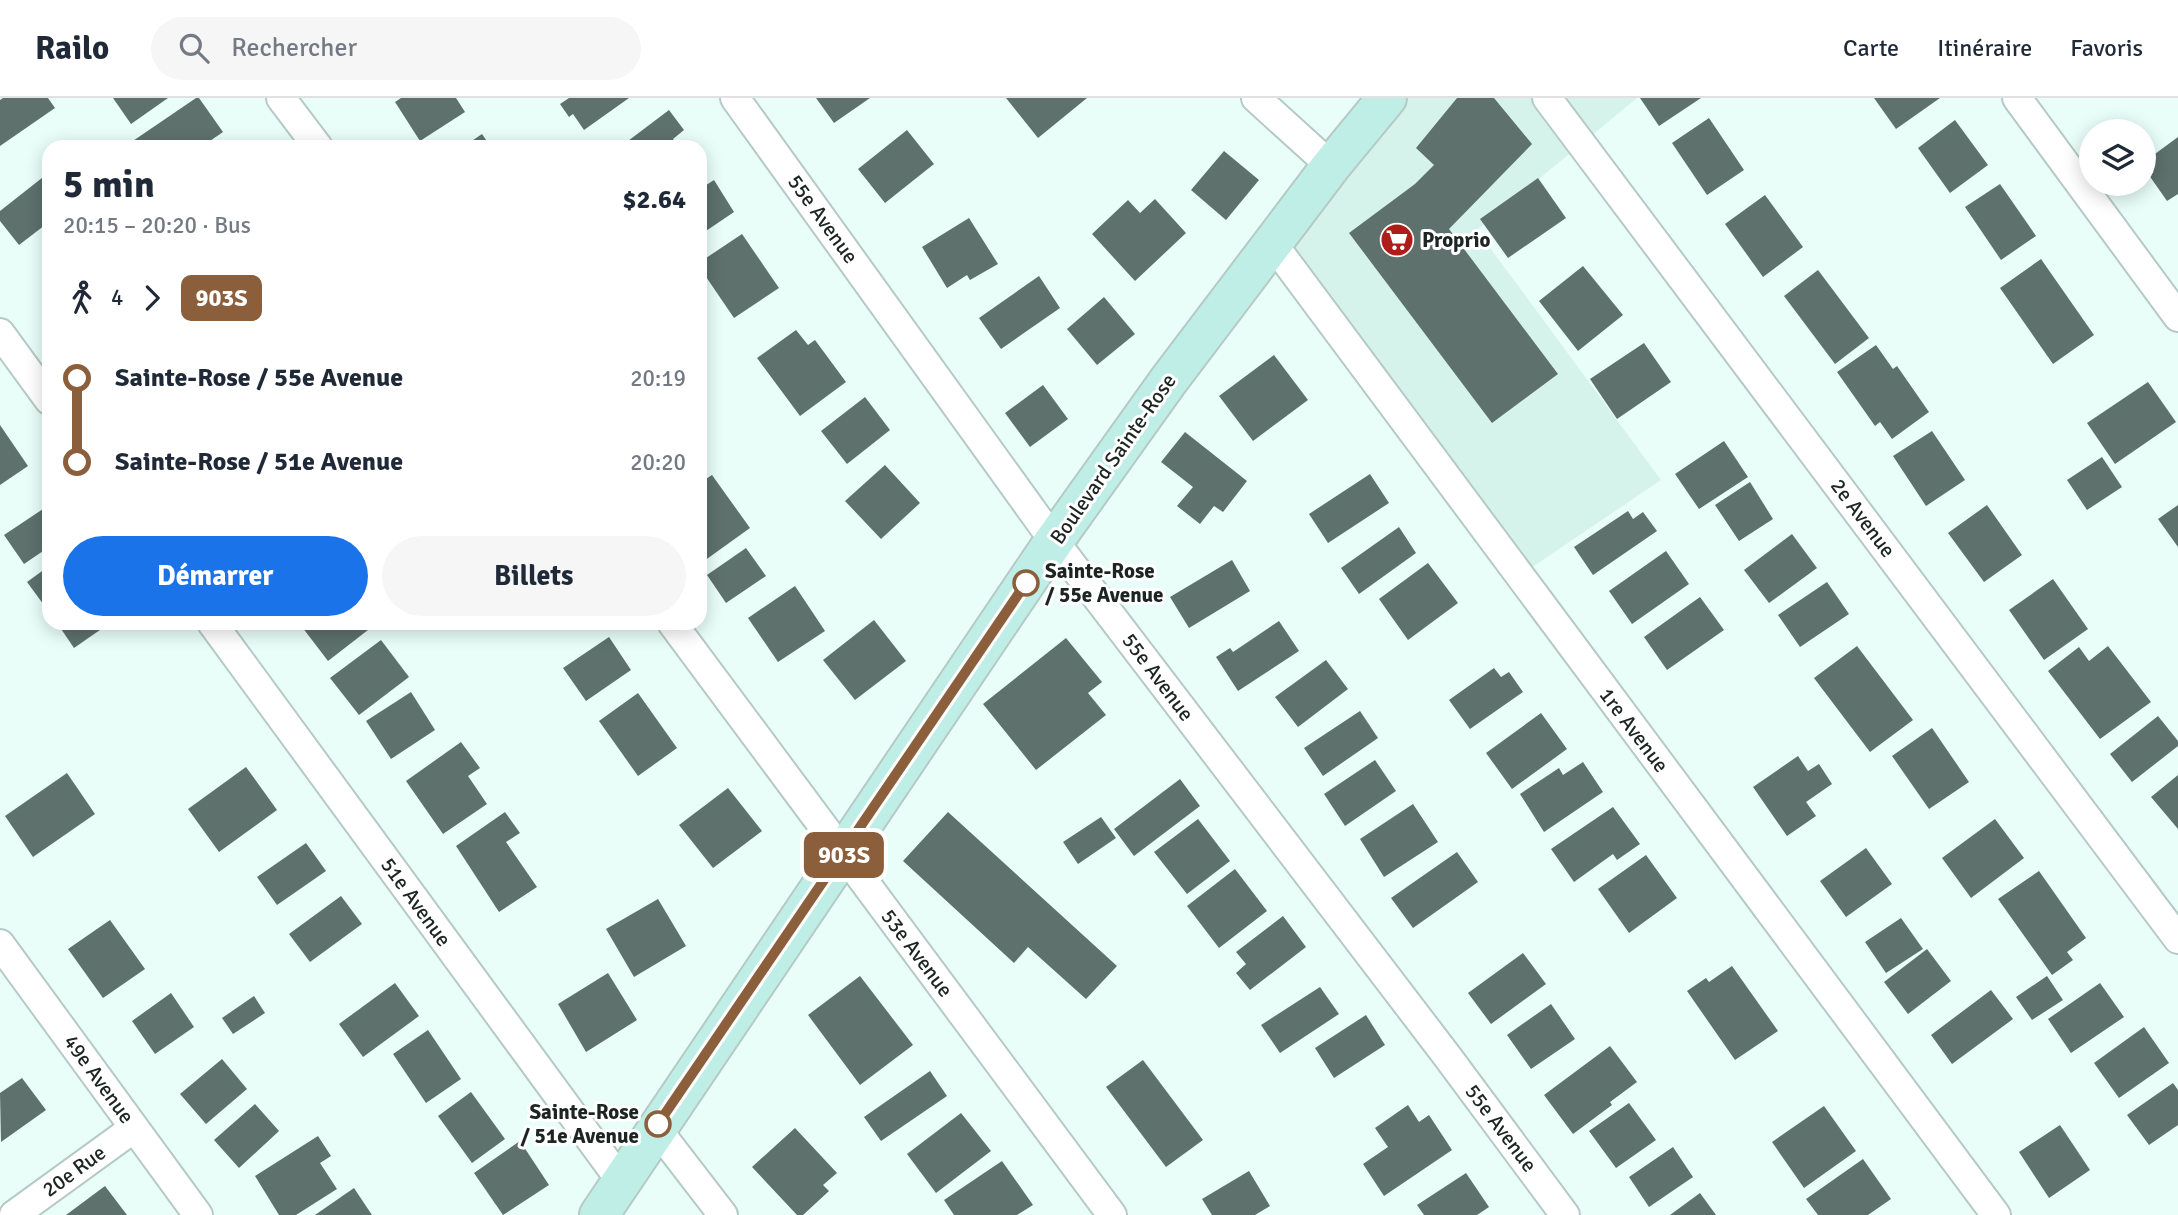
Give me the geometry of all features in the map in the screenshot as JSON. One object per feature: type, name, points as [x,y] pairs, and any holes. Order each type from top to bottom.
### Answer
[{"type":"street","points":[[281,98],[313,140]]},
{"type":"street","name":"55e Avenue","points":[[735,98],[1055,541],[1565,1215]]},
{"type":"street","points":[[1256,98],[1331,166]]},
{"type":"street","name":"Boulevard Sainte-Rose","points":[[599,1215],[1055,541],[1169,380],[1331,166],[1387,98]]},
{"type":"street","name":"2e Avenue","points":[[1547,98],[2178,939]]},
{"type":"street","points":[[2017,98],[2178,317]]},
{"type":"street","name":"1re Avenue","points":[[1273,244],[1996,1215]]},
{"type":"street","points":[[0,333],[42,390]]},
{"type":"street","name":"51e Avenue","points":[[217,630],[621,1181]]},
{"type":"street","name":"53e Avenue","points":[[677,630],[1112,1215]]},
{"type":"street","name":"49e Avenue","points":[[0,944],[198,1215]]},
{"type":"street","name":"20e Rue","points":[[14,1215],[134,1128]]},
{"type":"street","points":[[656,1128],[723,1215]]},
{"type":"shaded area","points":[[1407,98],[1637,98],[1477,230],[1661,480],[1528,570],[1287,246]]},
{"type":"building","points":[[48,98],[55,108],[0,146],[0,100]]},
{"type":"building","points":[[113,98],[168,98],[131,124]]},
{"type":"building","points":[[196,98],[199,98],[223,132],[211,140],[134,140]]},
{"type":"building","points":[[401,98],[456,98],[465,112],[419,140],[395,102]]},
{"type":"building","points":[[569,98],[629,98],[584,130],[573,114],[569,117],[560,104]]},
{"type":"building","points":[[816,98],[870,98],[834,123]]},
{"type":"building","points":[[1006,98],[1087,98],[1038,138]]},
{"type":"building","points":[[1457,98],[1494,98],[1532,144],[1449,229],[1558,374],[1492,423],[1349,233],[1415,184],[1434,165],[1416,148]]},
{"type":"building","points":[[1640,98],[1701,98],[1659,126]]},
{"type":"building","points":[[1874,98],[1940,98],[1896,129]]},
{"type":"building","points":[[669,110],[684,130],[674,140],[629,140]]},
{"type":"building","points":[[1709,118],[1744,170],[1707,195],[1672,143]]},
{"type":"building","points":[[1955,120],[1988,165],[1950,193],[1918,148]]},
{"type":"building","points":[[907,130],[934,164],[885,203],[858,169]]},
{"type":"building","points":[[482,134],[486,140],[473,140]]},
{"type":"building","points":[[2178,137],[2178,194],[2167,201],[2156,185],[2156,153]]},
{"type":"building","points":[[1224,151],[1259,180],[1226,220],[1191,190]]},
{"type":"building","points":[[42,178],[42,227],[19,245],[0,221],[0,211]]},
{"type":"building","points":[[1538,178],[1566,218],[1508,258],[1480,219]]},
{"type":"building","points":[[714,180],[734,212],[707,230],[707,184]]},
{"type":"building","points":[[2000,184],[2036,236],[2001,260],[1965,207]]},
{"type":"building","points":[[1765,195],[1803,247],[1763,277],[1725,224]]},
{"type":"building","points":[[1155,199],[1186,233],[1135,281],[1092,234],[1128,200],[1140,213]]},
{"type":"building","points":[[969,218],[998,264],[970,280],[967,275],[947,288],[922,247]]},
{"type":"building","points":[[742,234],[779,288],[734,318],[707,278],[707,257]]},
{"type":"building","points":[[2041,259],[2094,335],[2053,364],[2000,288]]},
{"type":"building","points":[[1583,266],[1623,315],[1578,351],[1539,301]]},
{"type":"building","points":[[1818,270],[1869,338],[1835,364],[1784,296]]},
{"type":"building","points":[[1039,276],[1060,308],[1001,349],[979,318]]},
{"type":"building","points":[[1104,297],[1135,334],[1097,365],[1067,329]]},
{"type":"building","points":[[796,330],[808,345],[815,340],[846,382],[800,416],[757,358]]},
{"type":"building","points":[[1644,343],[1671,382],[1617,419],[1590,379]]},
{"type":"building","points":[[1876,345],[1893,369],[1897,366],[1929,412],[1892,439],[1880,422],[1875,426],[1837,372]]},
{"type":"building","points":[[1274,355],[1308,400],[1253,441],[1219,396]]},
{"type":"building","points":[[2148,382],[2176,422],[2115,464],[2087,423]]},
{"type":"building","points":[[1043,385],[1068,419],[1030,447],[1005,413]]},
{"type":"building","points":[[865,397],[890,430],[847,464],[821,431]]},
{"type":"building","points":[[0,425],[28,466],[0,485]]},
{"type":"building","points":[[1932,431],[1965,480],[1926,506],[1893,456]]},
{"type":"building","points":[[1185,432],[1247,481],[1223,512],[1214,506],[1200,524],[1177,506],[1193,487],[1161,462]]},
{"type":"building","points":[[1724,441],[1748,477],[1699,509],[1675,474]]},
{"type":"building","points":[[2102,457],[2122,487],[2087,510],[2067,480]]},
{"type":"building","points":[[885,465],[920,503],[881,539],[845,501]]},
{"type":"building","points":[[1370,474],[1389,503],[1328,543],[1309,514]]},
{"type":"building","points":[[712,475],[750,528],[707,559],[707,478]]},
{"type":"building","points":[[1750,482],[1773,519],[1739,541],[1715,505]]},
{"type":"building","points":[[1987,505],[2022,555],[1984,582],[1948,533]]},
{"type":"building","points":[[2178,505],[2178,547],[2158,519]]},
{"type":"building","points":[[42,510],[42,552],[24,564],[4,535]]},
{"type":"building","points":[[1628,511],[1633,519],[1643,512],[1657,531],[1593,575],[1574,547]]},
{"type":"building","points":[[1399,527],[1416,553],[1359,594],[1341,568]]},
{"type":"building","points":[[1792,534],[1817,568],[1769,603],[1744,570]]},
{"type":"building","points":[[746,548],[766,576],[726,603],[707,575]]},
{"type":"building","points":[[1666,551],[1689,584],[1632,624],[1609,591]]},
{"type":"building","points":[[1232,560],[1250,591],[1189,628],[1170,597]]},
{"type":"building","points":[[1428,563],[1458,603],[1408,640],[1379,599]]},
{"type":"building","points":[[42,571],[42,602],[27,582]]},
{"type":"building","points":[[2053,579],[2088,629],[2044,660],[2009,610]]},
{"type":"building","points":[[1827,582],[1849,614],[1800,647],[1778,615]]},
{"type":"building","points":[[795,586],[825,631],[778,662],[748,618]]},
{"type":"building","points":[[1700,597],[1724,630],[1667,670],[1644,637]]},
{"type":"building","points":[[874,620],[906,661],[855,700],[823,660]]},
{"type":"building","points":[[1279,621],[1299,651],[1238,691],[1216,657],[1230,648],[1233,652]]},
{"type":"building","points":[[62,630],[100,630],[74,648]]},
{"type":"building","points":[[304,630],[368,630],[328,661]]},
{"type":"building","points":[[609,637],[631,670],[586,701],[563,668]]},
{"type":"building","points":[[1066,638],[1102,682],[1088,693],[1106,715],[1036,770],[983,704]]},
{"type":"building","points":[[381,640],[409,677],[359,715],[330,678]]},
{"type":"building","points":[[1857,646],[1913,720],[1870,752],[1814,678]]},
{"type":"building","points":[[2108,646],[2151,702],[2100,739],[2048,671],[2079,647],[2089,661]]},
{"type":"building","points":[[1326,660],[1348,689],[1298,727],[1275,697]]},
{"type":"building","points":[[1494,668],[1501,677],[1509,672],[1523,692],[1470,729],[1449,700]]},
{"type":"building","points":[[411,692],[435,730],[391,759],[366,721]]},
{"type":"building","points":[[638,693],[677,748],[638,776],[599,721]]},
{"type":"building","points":[[1360,711],[1378,738],[1323,776],[1304,748]]},
{"type":"building","points":[[1541,713],[1567,749],[1512,789],[1486,753]]},
{"type":"building","points":[[2158,716],[2178,741],[2178,746],[2132,782],[2110,754]]},
{"type":"building","points":[[1932,728],[1969,782],[1929,809],[1892,756]]},
{"type":"building","points":[[461,742],[480,768],[468,776],[487,804],[443,834],[406,781]]},
{"type":"building","points":[[1798,756],[1808,771],[1819,764],[1832,784],[1806,802],[1816,816],[1787,836],[1753,787]]},
{"type":"building","points":[[1375,760],[1396,791],[1345,826],[1324,794]]},
{"type":"building","points":[[1583,762],[1603,792],[1544,832],[1520,794],[1559,768],[1563,775]]},
{"type":"building","points":[[246,767],[277,810],[219,852],[188,809]]},
{"type":"building","points":[[67,773],[95,814],[33,857],[5,816]]},
{"type":"building","points":[[2178,775],[2178,829],[2151,797]]},
{"type":"building","points":[[1180,779],[1200,806],[1134,856],[1114,829]]},
{"type":"building","points":[[728,788],[762,831],[713,868],[679,825]]},
{"type":"building","points":[[1413,804],[1438,842],[1384,877],[1360,839]]},
{"type":"building","points":[[1613,807],[1640,844],[1617,860],[1613,854],[1574,882],[1551,849]]},
{"type":"building","points":[[505,812],[520,833],[506,842],[537,887],[499,912],[456,846]]},
{"type":"building","points":[[948,812],[1117,966],[1086,999],[1028,947],[1014,963],[903,861]]},
{"type":"building","points":[[1101,817],[1116,838],[1078,864],[1063,842]]},
{"type":"building","points":[[1198,819],[1230,861],[1187,894],[1154,852]]},
{"type":"building","points":[[1995,819],[2024,858],[1971,898],[1942,858]]},
{"type":"building","points":[[306,843],[326,871],[277,905],[257,877]]},
{"type":"building","points":[[1866,848],[1892,884],[1846,917],[1820,881]]},
{"type":"building","points":[[1457,852],[1478,882],[1413,928],[1391,898]]},
{"type":"building","points":[[1646,855],[1677,898],[1629,933],[1598,889]]},
{"type":"building","points":[[1235,869],[1267,911],[1219,948],[1187,906]]},
{"type":"building","points":[[2039,871],[2086,938],[2067,952],[2073,960],[2052,975],[1998,899]]},
{"type":"building","points":[[341,896],[362,924],[310,962],[289,934]]},
{"type":"building","points":[[658,899],[686,946],[634,977],[606,929]]},
{"type":"building","points":[[1283,916],[1306,947],[1250,990],[1236,973],[1246,964],[1236,952]]},
{"type":"building","points":[[1901,918],[1923,949],[1886,973],[1865,942]]},
{"type":"building","points":[[110,920],[145,969],[103,998],[68,949]]},
{"type":"building","points":[[1927,949],[1951,981],[1908,1014],[1884,982]]},
{"type":"building","points":[[1523,953],[1546,984],[1491,1024],[1468,993]]},
{"type":"building","points":[[1732,966],[1778,1031],[1735,1060],[1687,991],[1706,978],[1709,982]]},
{"type":"building","points":[[608,973],[637,1020],[586,1052],[558,1004]]},
{"type":"building","points":[[860,976],[913,1045],[860,1085],[808,1015]]},
{"type":"building","points":[[2047,976],[2063,1000],[2032,1020],[2016,997]]},
{"type":"building","points":[[395,983],[419,1016],[363,1057],[339,1024]]},
{"type":"building","points":[[2100,983],[2124,1017],[2071,1053],[2048,1019]]},
{"type":"building","points":[[1320,987],[1339,1014],[1280,1053],[1261,1025]]},
{"type":"building","points":[[1991,990],[2013,1019],[1952,1064],[1931,1035]]},
{"type":"building","points":[[171,993],[194,1027],[155,1054],[132,1021]]},
{"type":"building","points":[[254,996],[265,1013],[233,1034],[222,1018]]},
{"type":"building","points":[[1551,1004],[1575,1039],[1531,1069],[1507,1035]]},
{"type":"building","points":[[1366,1015],[1385,1045],[1334,1078],[1315,1048]]},
{"type":"building","points":[[2144,1027],[2169,1063],[2119,1098],[2094,1063]]},
{"type":"building","points":[[428,1030],[461,1079],[426,1103],[393,1054]]},
{"type":"building","points":[[1610,1046],[1637,1082],[1573,1134],[1544,1095]]},
{"type":"building","points":[[222,1059],[247,1089],[206,1124],[180,1094]]},
{"type":"building","points":[[1143,1060],[1203,1140],[1166,1167],[1106,1087]]},
{"type":"building","points":[[930,1071],[947,1096],[881,1141],[864,1117]]},
{"type":"building","points":[[22,1078],[46,1110],[1,1142],[0,1093]]},
{"type":"building","points":[[2173,1083],[2178,1090],[2178,1125],[2149,1145],[2127,1115]]},
{"type":"building","points":[[471,1092],[505,1139],[472,1163],[438,1116]]},
{"type":"building","points":[[1629,1103],[1656,1140],[1616,1168],[1589,1131]]},
{"type":"building","points":[[255,1104],[279,1131],[239,1168],[214,1140]]},
{"type":"building","points":[[1408,1105],[1419,1122],[1429,1115],[1452,1150],[1384,1196],[1363,1164],[1388,1147],[1375,1128]]},
{"type":"building","points":[[1824,1106],[1856,1151],[1804,1188],[1772,1142]]},
{"type":"building","points":[[961,1113],[991,1151],[936,1193],[907,1154]]},
{"type":"building","points":[[2060,1125],[2090,1170],[2049,1198],[2019,1152]]},
{"type":"building","points":[[795,1128],[837,1173],[823,1185],[829,1191],[803,1215],[797,1215],[752,1167]]},
{"type":"building","points":[[318,1136],[331,1156],[320,1163],[337,1189],[296,1215],[279,1215],[255,1176]]},
{"type":"building","points":[[520,1141],[549,1185],[503,1215],[474,1173]]},
{"type":"building","points":[[1673,1147],[1693,1177],[1649,1207],[1629,1177]]},
{"type":"building","points":[[1863,1159],[1891,1199],[1868,1215],[1818,1215],[1806,1199]]},
{"type":"building","points":[[1002,1161],[1033,1205],[1017,1215],[954,1215],[944,1200]]},
{"type":"building","points":[[1249,1171],[1270,1206],[1255,1215],[1212,1215],[1202,1199]]},
{"type":"building","points":[[1466,1173],[1489,1207],[1477,1215],[1424,1215],[1417,1205]]},
{"type":"building","points":[[105,1186],[127,1215],[66,1215]]},
{"type":"building","points":[[354,1188],[372,1215],[315,1215]]},
{"type":"building","points":[[1700,1193],[1716,1215],[1670,1215]]},
{"type":"bus line","name":"903S","points":[[658,1124],[1026,583]]},
{"type":"place","name":"Proprio","points":[[1397,240]]},
{"type":"place","name":"Sainte-Rose / 55e Avenue","points":[[1026,583]]},
{"type":"place","name":"Sainte-Rose / 51e Avenue","points":[[658,1124]]}]
